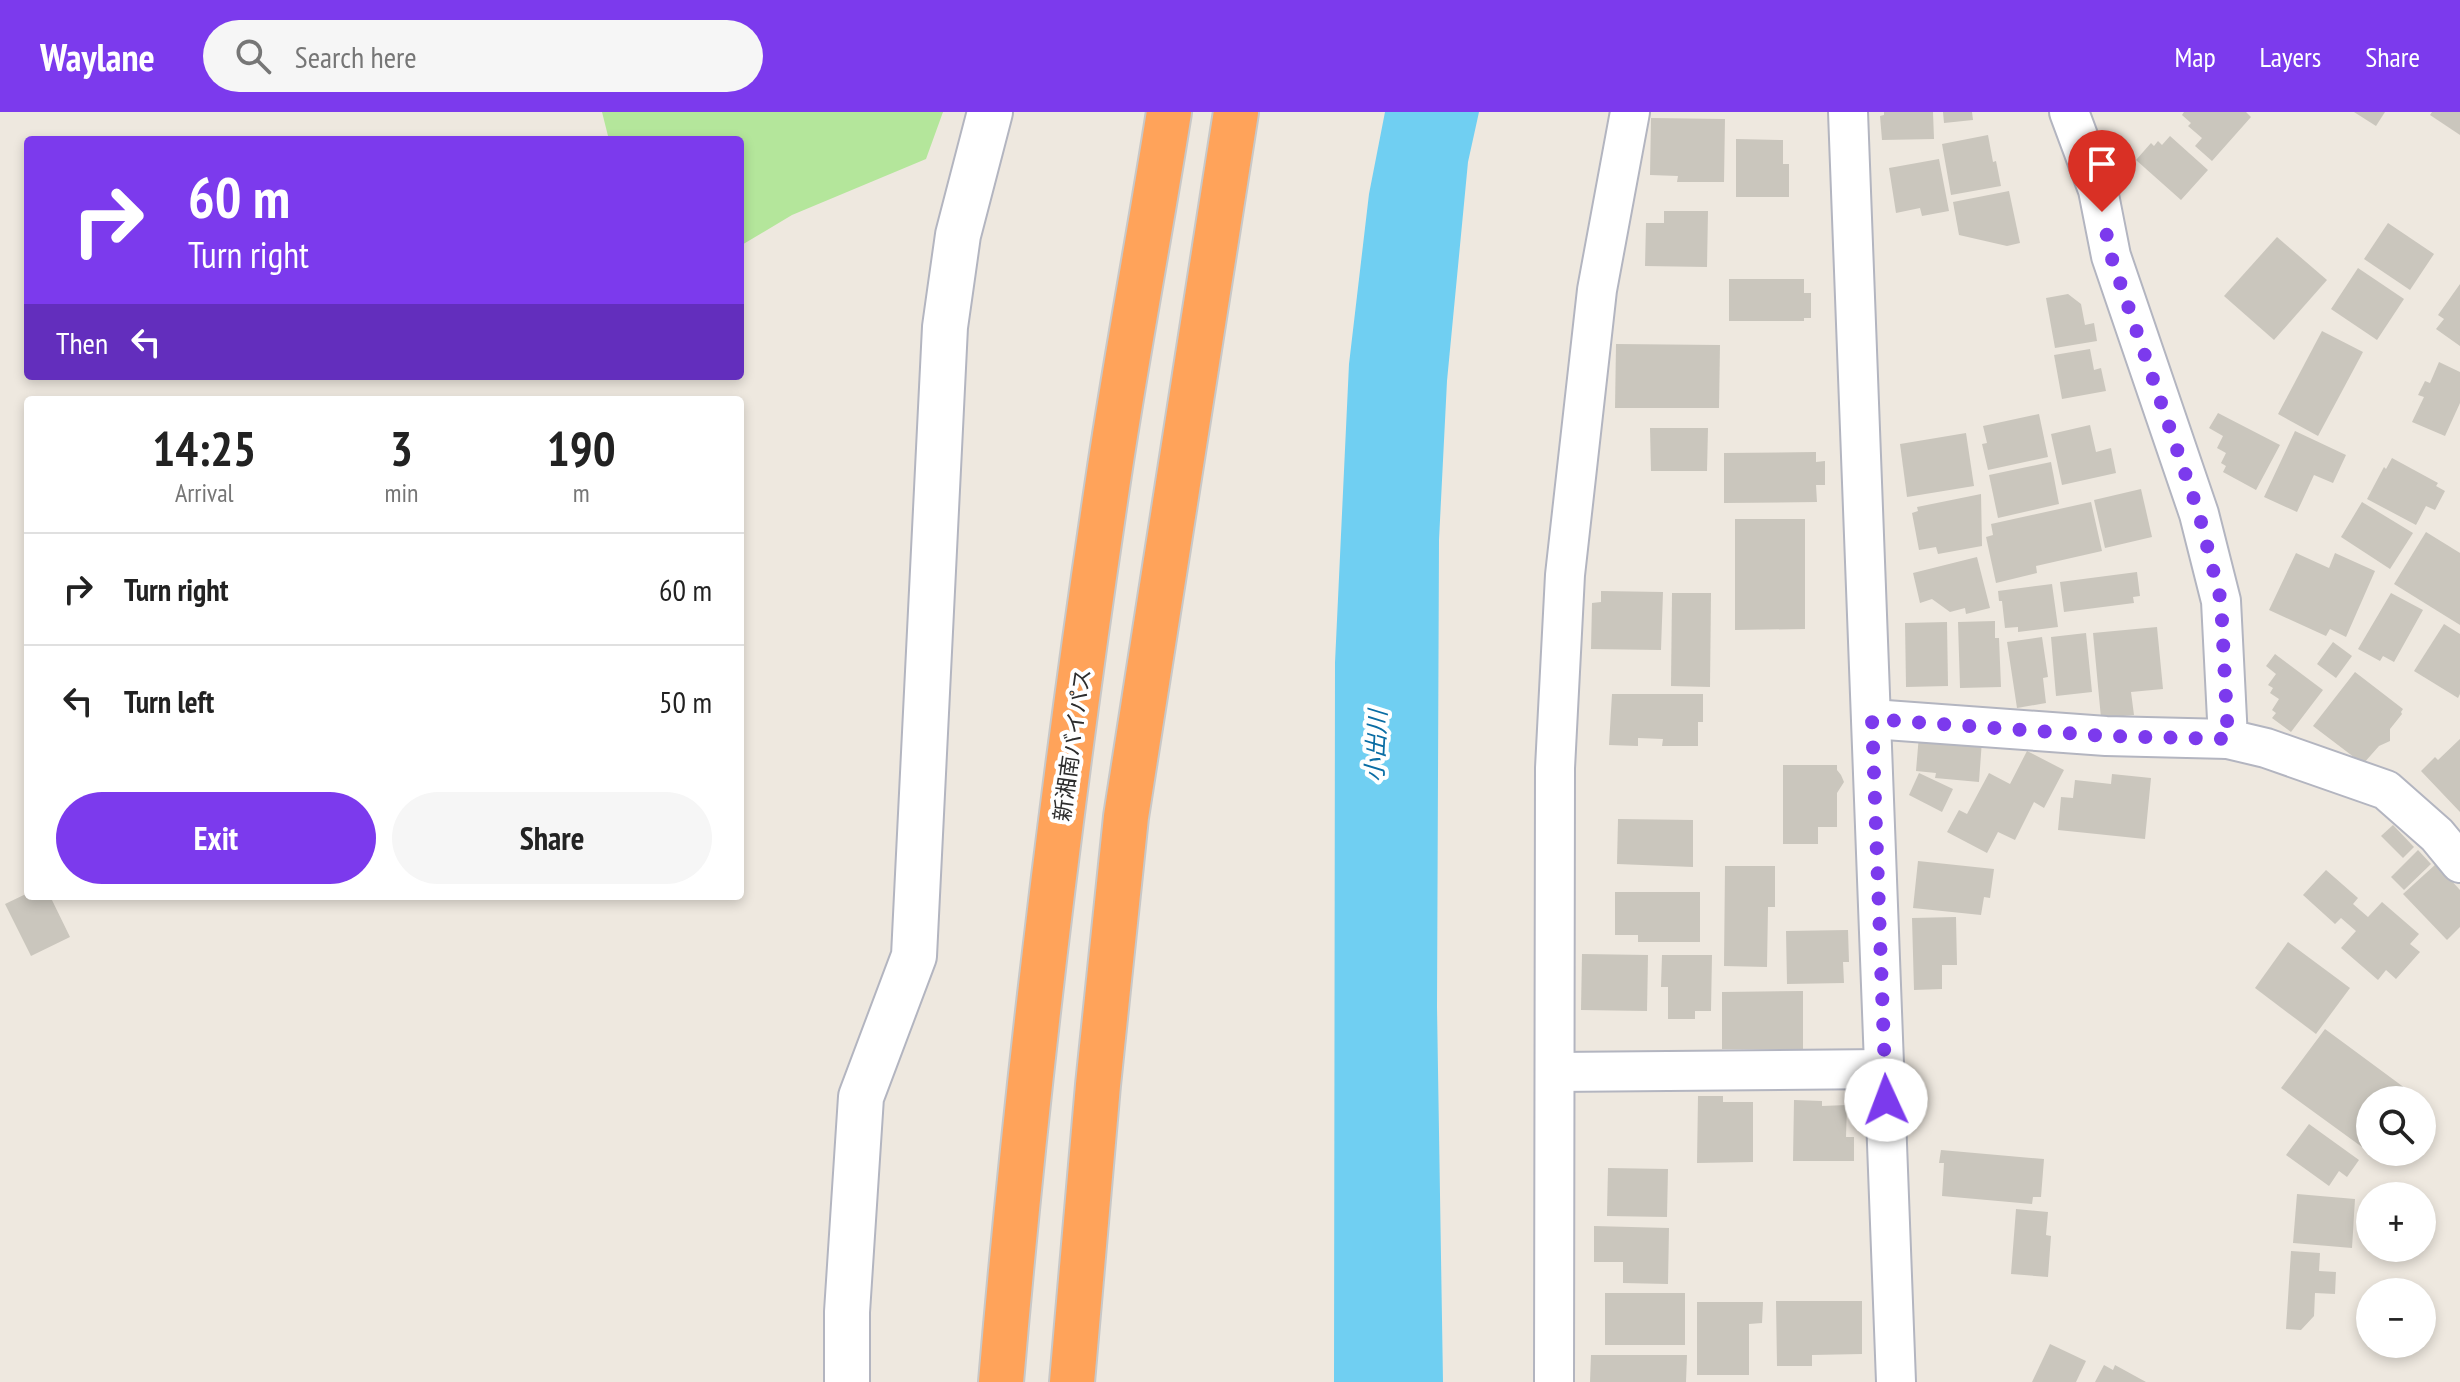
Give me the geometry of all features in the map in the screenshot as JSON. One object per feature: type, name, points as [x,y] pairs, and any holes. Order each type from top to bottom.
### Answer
[{"type":"highway","name":"新湘南バイパス","points":[[1001,1382],[1057,855],[1109,473],[1169,112]]},
{"type":"highway","points":[[1072,1382],[1126,817],[1236,112]]},
{"type":"street","points":[[847,1382],[847,1312],[861,1097],[914,956],[945,327],[958,235],[990,112]]},
{"type":"street","points":[[1554,1382],[1555,768],[1565,575],[1597,290],[1630,112]]},
{"type":"street","points":[[1848,112],[1896,1382]]},
{"type":"street","points":[[2069,112],[2098,190],[2111,256],[2199,514],[2221,601],[2228,739]]},
{"type":"street","points":[[1872,719],[2106,736],[2228,739],[2266,748],[2386,790],[2437,835],[2460,863]]},
{"type":"street","points":[[1556,1072],[1885,1069]]},
{"type":"green space","points":[[602,112],[943,112],[926,159],[792,215],[744,244],[744,136],[608,136]]},
{"type":"water","name":"小出川","points":[[1385,112],[1479,112],[1468,162],[1447,381],[1439,540],[1437,1007],[1443,1382],[1334,1382],[1335,663],[1349,364],[1369,194]]},
{"type":"building","points":[[1884,112],[1933,112],[1934,139],[1882,140],[1880,116]]},
{"type":"building","points":[[1943,112],[1972,112],[1973,120],[1944,123]]},
{"type":"building","points":[[2184,112],[2246,112],[2251,117],[2212,161],[2195,146],[2202,138],[2188,126],[2191,123],[2182,115]]},
{"type":"building","points":[[2354,112],[2385,112],[2376,126]]},
{"type":"building","points":[[2432,112],[2460,112],[2460,135],[2430,115]]},
{"type":"building","points":[[1651,118],[1725,119],[1724,182],[1677,182],[1678,176],[1650,175]]},
{"type":"building","points":[[1988,135],[2001,186],[1951,195],[1942,144]]},
{"type":"building","points":[[2170,136],[2208,170],[2181,200],[2136,160],[2151,143],[2154,146],[2158,141],[2162,145]]},
{"type":"building","points":[[1736,139],[1783,140],[1783,164],[1789,164],[1789,197],[1736,197]]},
{"type":"building","points":[[1939,159],[1949,211],[1922,216],[1920,208],[1896,213],[1889,168]]},
{"type":"building","points":[[2009,191],[2020,243],[2007,246],[1959,235],[1953,202]]},
{"type":"building","points":[[1664,211],[1708,211],[1707,267],[1645,266],[1646,223],[1664,223]]},
{"type":"building","points":[[2388,223],[2434,254],[2410,290],[2364,259]]},
{"type":"building","points":[[2277,237],[2327,280],[2274,340],[2224,296]]},
{"type":"building","points":[[2358,268],[2404,299],[2377,340],[2331,309]]},
{"type":"building","points":[[1729,279],[1804,279],[1804,293],[1811,293],[1811,318],[1804,318],[1804,321],[1729,321]]},
{"type":"building","points":[[2460,284],[2460,346],[2436,329],[2444,319],[2438,315]]},
{"type":"building","points":[[2068,294],[2081,304],[2085,325],[2094,323],[2097,341],[2055,348],[2046,298]]},
{"type":"building","points":[[2322,331],[2363,352],[2318,436],[2278,414]]},
{"type":"building","points":[[1616,344],[1720,345],[1719,408],[1615,408]]},
{"type":"building","points":[[2090,349],[2094,370],[2101,368],[2106,391],[2062,399],[2054,355]]},
{"type":"building","points":[[2439,362],[2460,372],[2460,403],[2445,436],[2412,422],[2424,397],[2418,395],[2425,381],[2430,383]]},
{"type":"building","points":[[2218,413],[2280,445],[2256,490],[2223,472],[2226,466],[2221,463],[2226,453],[2217,448],[2223,436],[2209,428]]},
{"type":"building","points":[[2039,414],[2048,457],[1988,470],[1982,444],[1987,443],[1983,426]]},
{"type":"building","points":[[2090,425],[2096,452],[2111,448],[2116,473],[2062,485],[2051,434]]},
{"type":"building","points":[[1650,428],[1708,428],[1707,471],[1651,471]]},
{"type":"building","points":[[2295,431],[2346,455],[2333,483],[2314,475],[2297,512],[2264,497]]},
{"type":"building","points":[[1966,433],[1974,486],[1907,497],[1900,444]]},
{"type":"building","points":[[1816,452],[1816,462],[1825,461],[1825,485],[1816,485],[1817,502],[1724,503],[1724,453]]},
{"type":"building","points":[[2392,458],[2438,483],[2436,486],[2445,491],[2435,510],[2426,506],[2416,525],[2367,499]]},
{"type":"building","points":[[2051,462],[2059,504],[1998,518],[1989,475]]},
{"type":"building","points":[[2141,489],[2152,537],[2105,548],[2094,500]]},
{"type":"building","points":[[1981,494],[1982,546],[1938,554],[1936,547],[1919,550],[1912,513],[1918,511],[1917,507]]},
{"type":"building","points":[[2091,502],[2102,551],[2036,566],[2037,573],[1996,583],[1986,537],[1993,535],[1991,524]]},
{"type":"building","points":[[2362,502],[2413,533],[2390,569],[2341,537]]},
{"type":"building","points":[[1735,519],[1805,519],[1805,629],[1735,630]]},
{"type":"building","points":[[2426,532],[2460,553],[2460,625],[2394,584]]},
{"type":"building","points":[[2296,553],[2329,568],[2335,553],[2375,571],[2346,637],[2330,629],[2326,636],[2269,610]]},
{"type":"building","points":[[1977,557],[1990,608],[1966,614],[1965,608],[1950,612],[1932,599],[1920,603],[1913,573]]},
{"type":"building","points":[[2137,572],[2140,596],[2133,597],[2134,603],[2064,612],[2060,582]]},
{"type":"building","points":[[2052,584],[2058,627],[2018,632],[2018,627],[2005,628],[1998,591]]},
{"type":"building","points":[[1601,591],[1663,592],[1661,650],[1591,649],[1592,603],[1601,602]]},
{"type":"building","points":[[1672,593],[1711,593],[1710,687],[1671,686]]},
{"type":"building","points":[[2391,593],[2423,610],[2394,662],[2383,656],[2380,661],[2358,649]]},
{"type":"building","points":[[1995,621],[1995,638],[1999,638],[2001,687],[1960,688],[1958,622]]},
{"type":"building","points":[[1947,622],[1948,686],[1906,687],[1905,623]]},
{"type":"building","points":[[2444,624],[2460,634],[2458,698],[2414,671]]},
{"type":"building","points":[[2157,627],[2163,689],[2131,692],[2134,715],[2101,718],[2093,633]]},
{"type":"building","points":[[2086,633],[2092,692],[2056,696],[2051,637]]},
{"type":"building","points":[[2042,637],[2048,677],[2043,678],[2046,703],[2017,708],[2007,642]]},
{"type":"building","points":[[2333,642],[2352,656],[2336,678],[2317,664]]},
{"type":"building","points":[[2275,654],[2323,690],[2291,732],[2272,718],[2276,713],[2272,710],[2279,699],[2270,693],[2273,688],[2268,685],[2276,674],[2266,666]]},
{"type":"building","points":[[2355,672],[2403,709],[2390,729],[2390,741],[2379,746],[2363,764],[2313,726]]},
{"type":"building","points":[[1612,694],[1703,694],[1703,722],[1698,722],[1698,746],[1662,746],[1663,739],[1638,738],[1638,746],[1609,745]]},
{"type":"building","points":[[1919,735],[1982,740],[1979,782],[1935,778],[1936,773],[1916,771]]},
{"type":"building","points":[[2460,739],[2460,812],[2421,771]]},
{"type":"building","points":[[2027,751],[2064,770],[2044,808],[2034,802],[2015,840],[1998,832],[1987,853],[1947,832],[1959,810],[1967,814],[1989,773],[2010,784]]},
{"type":"building","points":[[1783,765],[1837,765],[1844,782],[1837,793],[1837,827],[1818,827],[1818,844],[1783,844]]},
{"type":"building","points":[[1919,773],[1953,789],[1942,812],[1909,795]]},
{"type":"building","points":[[2112,774],[2151,778],[2145,839],[2058,830],[2061,797],[2073,798],[2075,780],[2111,784]]},
{"type":"building","points":[[1618,819],[1693,820],[1693,867],[1617,864]]},
{"type":"building","points":[[2393,825],[2414,847],[2403,858],[2381,836]]},
{"type":"building","points":[[2418,850],[2431,864],[2404,890],[2391,877]]},
{"type":"building","points":[[1918,861],[1994,869],[1990,898],[1984,897],[1981,915],[1913,908]]},
{"type":"building","points":[[2436,864],[2460,890],[2460,927],[2447,940],[2403,894]]},
{"type":"building","points":[[1725,866],[1775,866],[1775,907],[1768,907],[1767,967],[1724,966]]},
{"type":"building","points":[[2326,870],[2358,898],[2353,904],[2368,917],[2382,902],[2419,934],[2410,944],[2420,952],[2396,979],[2386,970],[2378,980],[2341,948],[2356,931],[2341,918],[2335,924],[2303,895]]},
{"type":"building","points":[[1615,892],[1700,892],[1700,942],[1638,942],[1638,935],[1615,935]]},
{"type":"building","points":[[24,895],[24,900],[52,900],[70,937],[31,956],[5,904]]},
{"type":"building","points":[[1956,917],[1957,965],[1942,965],[1942,989],[1914,990],[1912,918]]},
{"type":"building","points":[[1848,930],[1849,962],[1843,962],[1844,983],[1787,984],[1786,931]]},
{"type":"building","points":[[2288,942],[2350,988],[2316,1034],[2255,988]]},
{"type":"building","points":[[1582,954],[1648,955],[1647,1011],[1581,1010]]},
{"type":"building","points":[[1662,955],[1712,955],[1711,1011],[1695,1011],[1695,1019],[1668,1019],[1668,987],[1661,987]]},
{"type":"building","points":[[1803,991],[1803,1049],[1722,1049],[1722,992]]},
{"type":"building","points":[[2325,1029],[2402,1086],[2356,1086],[2356,1143],[2281,1088]]},
{"type":"building","points":[[1698,1096],[1723,1096],[1723,1102],[1753,1102],[1753,1162],[1697,1163]]},
{"type":"building","points":[[1794,1100],[1822,1101],[1822,1106],[1847,1105],[1846,1137],[1854,1137],[1854,1161],[1793,1161]]},
{"type":"building","points":[[2309,1124],[2356,1158],[2356,1164],[2347,1177],[2339,1171],[2329,1186],[2286,1155]]},
{"type":"building","points":[[1941,1150],[2044,1159],[2041,1197],[2033,1197],[2032,1204],[1942,1196],[1944,1163],[1939,1163]]},
{"type":"building","points":[[1608,1168],[1668,1169],[1667,1217],[1607,1216]]},
{"type":"building","points":[[2297,1194],[2355,1199],[2352,1248],[2293,1243]]},
{"type":"building","points":[[2016,1209],[2048,1212],[2046,1235],[2051,1236],[2048,1277],[2011,1274]]},
{"type":"building","points":[[1594,1226],[1669,1228],[1668,1284],[1623,1283],[1623,1262],[1594,1262]]},
{"type":"building","points":[[2291,1251],[2320,1253],[2319,1271],[2336,1272],[2335,1294],[2315,1293],[2314,1316],[2301,1330],[2286,1329]]},
{"type":"building","points":[[1605,1293],[1685,1293],[1685,1345],[1605,1345]]},
{"type":"building","points":[[1776,1301],[1862,1301],[1862,1354],[1812,1355],[1812,1366],[1777,1366]]},
{"type":"building","points":[[1697,1302],[1763,1302],[1762,1323],[1749,1324],[1749,1375],[1697,1375]]},
{"type":"building","points":[[2050,1344],[2086,1361],[2076,1382],[2032,1382]]},
{"type":"building","points":[[1591,1355],[1687,1355],[1686,1382],[1590,1382]]},
{"type":"building","points":[[2104,1365],[2113,1370],[2115,1365],[2146,1382],[2095,1382]]},
{"type":"route","points":[[1886,1100],[1872,719],[2106,736],[2228,739],[2221,601],[2199,514],[2111,256],[2102,212]]}]
